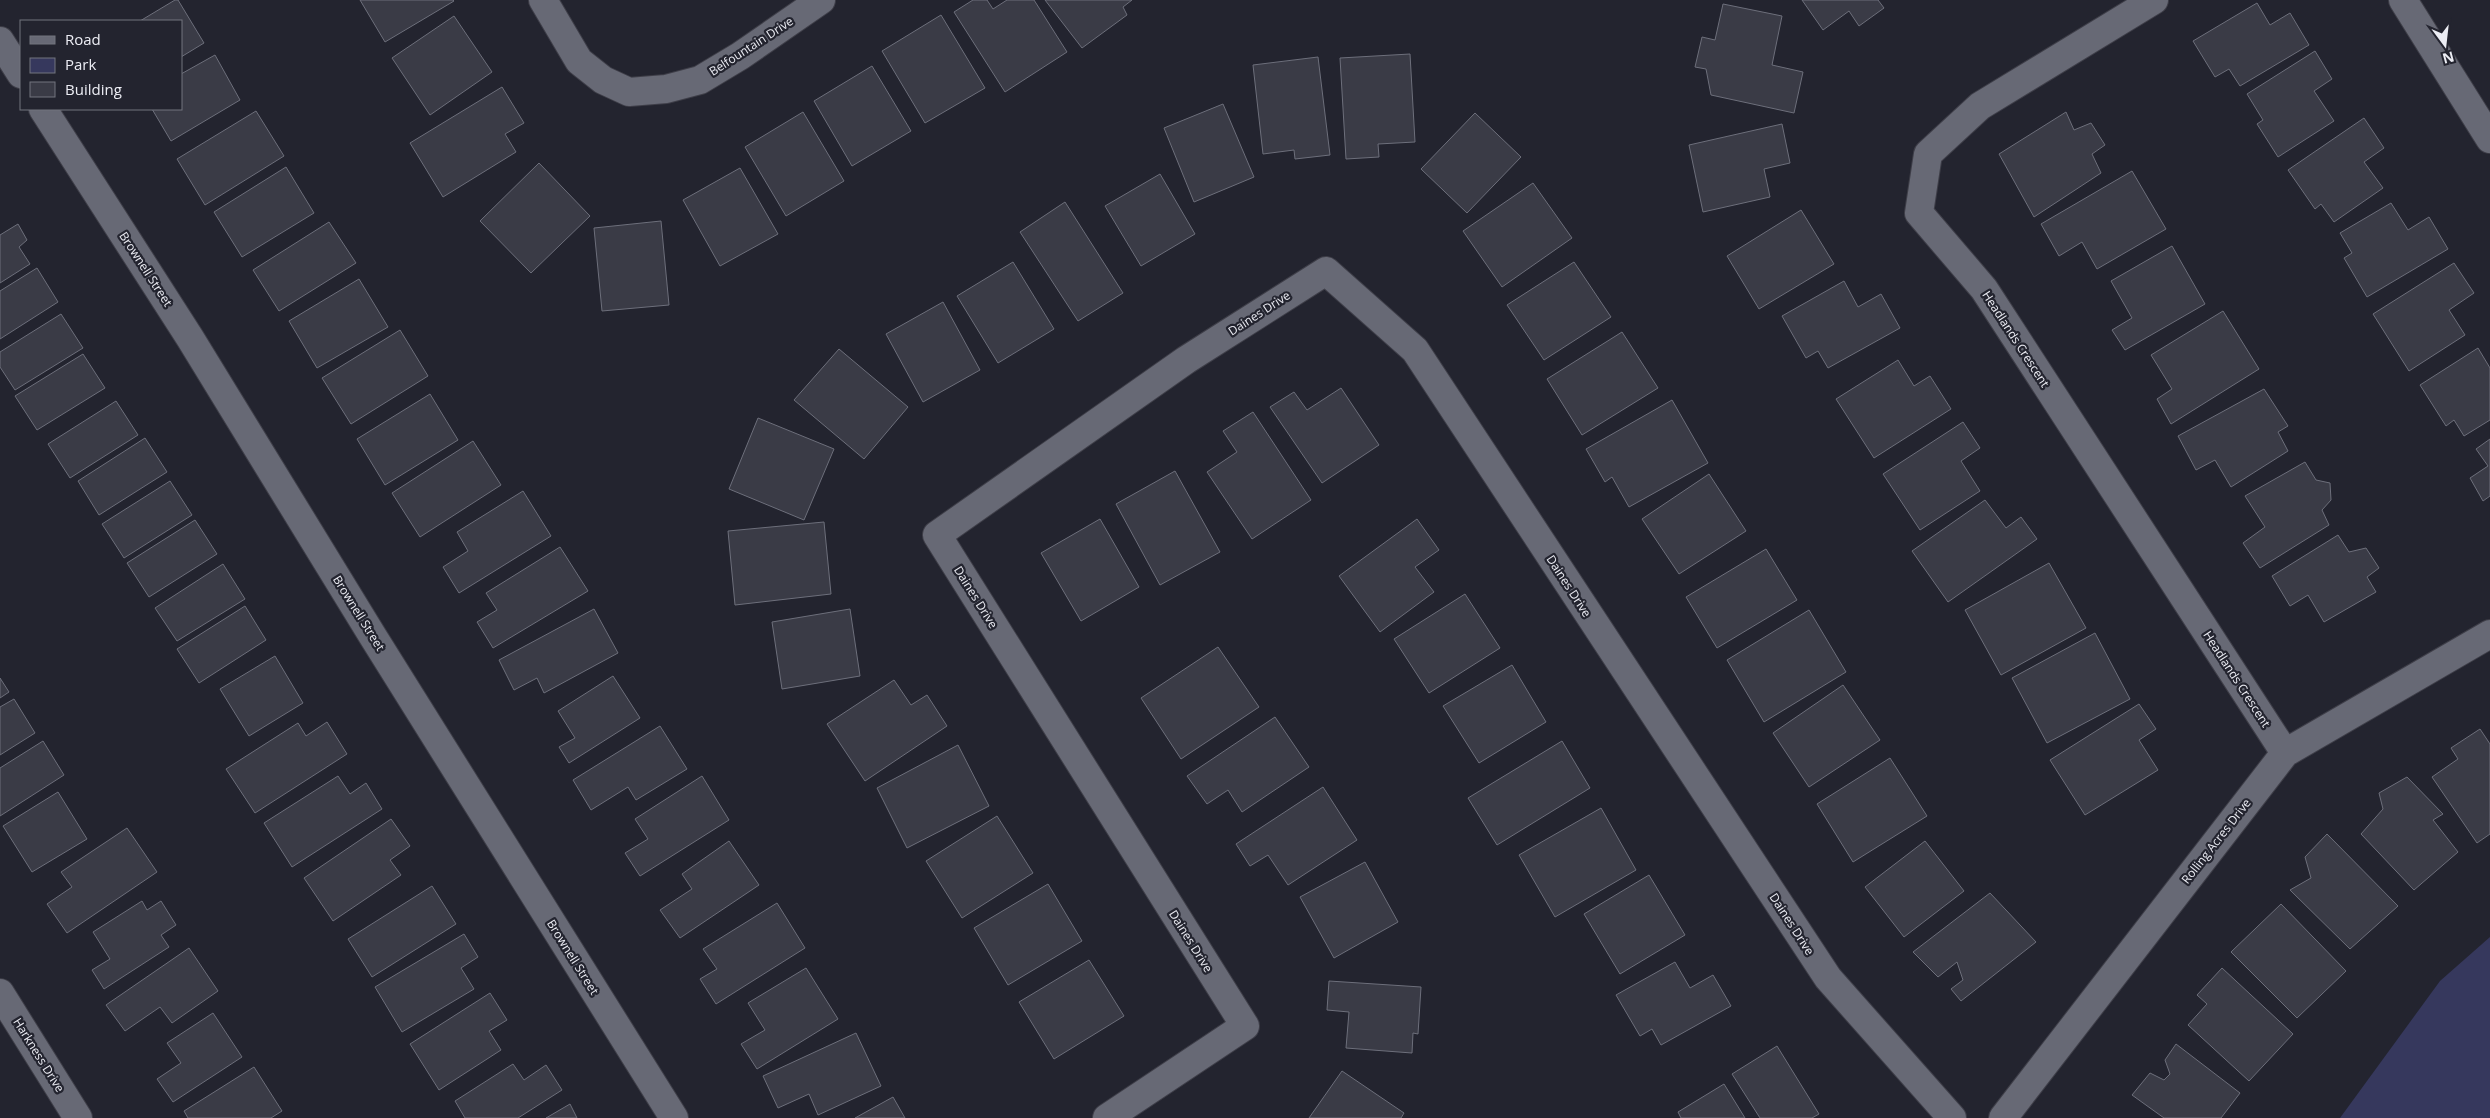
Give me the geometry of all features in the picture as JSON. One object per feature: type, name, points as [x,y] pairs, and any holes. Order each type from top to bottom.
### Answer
[{"type":"street","name":"Belfountain Drive","points":[[543,0],[579,61],[603,80],[629,92],[666,89],[700,80],[740,56],[821,0]]},
{"type":"street","name":"Headlands Crescent","points":[[2154,0],[1980,106],[1928,154],[1920,213],[1984,289],[2285,753]]},
{"type":"street","points":[[2403,0],[2490,138]]},
{"type":"street","points":[[0,41],[20,72]]},
{"type":"street","name":"Brownell Street","points":[[45,110],[196,346],[377,644],[674,1118]]},
{"type":"street","name":"Daines Drive","points":[[1107,1118],[1245,1026],[937,535],[1186,360],[1326,271],[1415,350],[1828,978],[1952,1118]]},
{"type":"street","name":"Rolling Acres Drive","points":[[2003,1118],[2285,753],[2490,634]]},
{"type":"street","name":"Harkness Drive","points":[[0,993],[78,1118]]},
{"type":"green space","points":[[2490,937],[2490,1118],[2340,1118],[2440,981]]},
{"type":"building","points":[[178,0],[204,43],[182,56],[182,20],[142,20]]},
{"type":"building","points":[[360,0],[453,0],[454,1],[385,42]]},
{"type":"building","points":[[973,0],[987,0],[993,9],[1007,0],[1034,0],[1067,52],[1005,92],[954,12]]},
{"type":"building","points":[[1045,0],[1132,0],[1123,7],[1127,15],[1082,48]]},
{"type":"building","points":[[1802,0],[1878,0],[1884,8],[1859,26],[1849,11],[1823,30]]},
{"type":"building","points":[[2257,3],[2270,25],[2290,13],[2309,45],[2240,86],[2229,69],[2215,77],[2193,41]]},
{"type":"building","points":[[1723,4],[1782,16],[1772,65],[1803,72],[1794,113],[1711,95],[1706,69],[1695,67],[1702,37],[1715,40]]},
{"type":"building","points":[[941,15],[985,88],[925,123],[882,51]]},
{"type":"building","points":[[454,16],[492,72],[430,115],[392,58]]},
{"type":"building","points":[[2315,51],[2332,79],[2314,91],[2334,121],[2278,157],[2257,124],[2263,120],[2247,94]]},
{"type":"building","points":[[1410,54],[1415,142],[1378,144],[1379,157],[1346,159],[1340,58]]},
{"type":"building","points":[[215,55],[240,100],[171,141],[153,110],[182,110],[182,73]]},
{"type":"building","points":[[1318,57],[1330,155],[1295,159],[1294,150],[1263,154],[1253,65]]},
{"type":"building","points":[[872,66],[911,131],[852,166],[814,101]]},
{"type":"building","points":[[502,87],[524,123],[505,134],[516,152],[443,197],[410,143]]},
{"type":"building","points":[[1223,104],[1254,177],[1194,202],[1164,128]]},
{"type":"building","points":[[256,111],[284,156],[205,205],[177,159]]},
{"type":"building","points":[[803,112],[844,181],[786,216],[745,147]]},
{"type":"building","points":[[2066,112],[2074,130],[2091,123],[2105,145],[2092,154],[2101,173],[2034,217],[1999,154]]},
{"type":"building","points":[[1475,113],[1521,157],[1467,213],[1421,169]]},
{"type":"building","points":[[2364,118],[2384,148],[2364,162],[2383,188],[2334,222],[2321,204],[2315,209],[2288,170]]},
{"type":"building","points":[[1782,124],[1790,163],[1764,169],[1770,197],[1703,212],[1689,145]]},
{"type":"building","points":[[539,163],[590,216],[531,273],[480,221]]},
{"type":"building","points":[[286,167],[314,213],[242,257],[214,212]]},
{"type":"building","points":[[740,168],[778,234],[720,266],[683,200]]},
{"type":"building","points":[[2132,171],[2166,229],[2097,269],[2082,242],[2059,256],[2041,224]]},
{"type":"building","points":[[1160,174],[1195,234],[1141,266],[1105,206]]},
{"type":"building","points":[[1533,183],[1572,238],[1502,287],[1463,231]]},
{"type":"building","points":[[1065,202],[1123,293],[1078,321],[1020,232]]},
{"type":"building","points":[[2391,203],[2408,230],[2429,217],[2448,249],[2367,297],[2344,258],[2352,253],[2340,233]]},
{"type":"building","points":[[1801,210],[1834,264],[1759,309],[1727,256]]},
{"type":"building","points":[[661,221],[669,305],[602,311],[594,228]]},
{"type":"building","points":[[329,222],[356,263],[279,311],[253,270]]},
{"type":"building","points":[[18,224],[27,240],[19,247],[30,264],[0,283],[0,235]]},
{"type":"building","points":[[2172,246],[2205,304],[2125,350],[2112,330],[2132,318],[2111,281]]},
{"type":"building","points":[[1013,262],[1054,329],[998,363],[957,296]]},
{"type":"building","points":[[1574,262],[1611,317],[1544,360],[1507,305]]},
{"type":"building","points":[[2454,263],[2474,293],[2449,310],[2465,335],[2409,371],[2373,314]]},
{"type":"building","points":[[37,268],[58,302],[0,339],[0,291]]},
{"type":"building","points":[[359,279],[388,327],[317,368],[289,321]]},
{"type":"building","points":[[1844,281],[1858,307],[1881,294],[1900,328],[1828,368],[1818,351],[1806,358],[1782,316]]},
{"type":"building","points":[[943,302],[980,370],[923,402],[886,334]]},
{"type":"building","points":[[2223,311],[2259,369],[2171,424],[2157,399],[2172,389],[2151,355]]},
{"type":"building","points":[[61,314],[83,348],[15,390],[0,367],[0,352]]},
{"type":"building","points":[[400,330],[428,376],[351,424],[322,378]]},
{"type":"building","points":[[1622,332],[1658,388],[1582,435],[1547,379]]},
{"type":"building","points":[[2478,348],[2490,368],[2490,420],[2464,436],[2454,420],[2446,426],[2420,385]]},
{"type":"building","points":[[839,349],[908,407],[864,459],[794,400]]},
{"type":"building","points":[[83,354],[105,388],[37,430],[15,396]]},
{"type":"building","points":[[1898,360],[1914,386],[1930,376],[1951,409],[1874,458],[1836,399]]},
{"type":"building","points":[[1341,388],[1379,445],[1322,483],[1270,407],[1294,392],[1307,410]]},
{"type":"building","points":[[2264,389],[2288,426],[2278,432],[2288,451],[2231,487],[2215,460],[2196,470],[2178,436]]},
{"type":"building","points":[[430,394],[458,440],[385,485],[357,439]]},
{"type":"building","points":[[1672,400],[1708,463],[1629,507],[1612,477],[1605,482],[1586,449]]},
{"type":"building","points":[[116,401],[138,435],[70,478],[48,444]]},
{"type":"building","points":[[1253,412],[1311,500],[1252,539],[1207,472],[1237,452],[1223,431]]},
{"type":"building","points":[[758,418],[834,449],[804,520],[729,489]]},
{"type":"building","points":[[1963,422],[1980,448],[1961,461],[1980,491],[1920,530],[1883,474]]},
{"type":"building","points":[[145,438],[167,472],[99,515],[78,481]]},
{"type":"building","points":[[2490,439],[2490,496],[2483,501],[2470,478],[2488,466],[2476,449]]},
{"type":"building","points":[[473,441],[501,485],[420,537],[392,493]]},
{"type":"building","points":[[2305,462],[2316,480],[2330,483],[2331,500],[2322,510],[2329,525],[2260,568],[2243,543],[2265,527],[2245,496]]},
{"type":"building","points":[[1175,471],[1220,552],[1160,585],[1116,504]]},
{"type":"building","points":[[1709,474],[1746,531],[1679,574],[1642,519]]},
{"type":"building","points":[[170,481],[192,515],[124,558],[102,524]]},
{"type":"building","points":[[523,491],[551,536],[459,593],[443,567],[468,551],[457,532]]},
{"type":"building","points":[[1985,500],[2006,528],[2021,517],[2037,539],[1948,602],[1912,551]]},
{"type":"building","points":[[1100,519],[1139,587],[1081,621],[1041,553]]},
{"type":"building","points":[[1417,519],[1439,550],[1415,567],[1434,592],[1380,632],[1339,576]]},
{"type":"building","points":[[195,520],[217,554],[149,597],[127,563]]},
{"type":"building","points":[[824,522],[831,594],[735,605],[728,531]]},
{"type":"building","points":[[2338,535],[2349,552],[2366,548],[2379,568],[2367,577],[2376,592],[2324,622],[2308,595],[2290,606],[2272,576]]},
{"type":"building","points":[[560,547],[588,591],[493,648],[477,622],[497,610],[486,593]]},
{"type":"building","points":[[1766,549],[1797,600],[1717,648],[1686,597]]},
{"type":"building","points":[[2049,563],[2086,628],[2001,675],[1965,610]]},
{"type":"building","points":[[223,564],[245,599],[177,641],[155,608]]},
{"type":"building","points":[[1465,594],[1500,648],[1429,693],[1394,639]]},
{"type":"building","points":[[245,606],[266,640],[199,683],[177,649]]},
{"type":"building","points":[[594,609],[618,653],[544,693],[537,678],[514,690],[499,660]]},
{"type":"building","points":[[850,609],[860,676],[782,689],[772,622]]},
{"type":"building","points":[[1809,610],[1846,672],[1764,722],[1727,660]]},
{"type":"building","points":[[2095,633],[2130,699],[2047,743],[2012,678]]},
{"type":"building","points":[[1218,647],[1259,707],[1181,759],[1141,698]]},
{"type":"building","points":[[275,656],[303,703],[249,736],[220,689]]},
{"type":"building","points":[[1512,665],[1546,722],[1479,763],[1443,706]]},
{"type":"building","points":[[613,676],[640,718],[569,763],[559,747],[575,738],[558,711]]},
{"type":"building","points":[[0,678],[9,692],[0,698]]},
{"type":"building","points":[[894,680],[911,705],[927,695],[947,726],[865,781],[827,724]]},
{"type":"building","points":[[1843,685],[1880,740],[1809,787],[1773,733]]},
{"type":"building","points":[[14,699],[35,733],[0,755],[0,707]]},
{"type":"building","points":[[2139,704],[2156,729],[2139,740],[2158,770],[2085,815],[2050,760]]},
{"type":"building","points":[[1275,717],[1309,767],[1242,812],[1228,790],[1207,804],[1187,776]]},
{"type":"building","points":[[327,722],[347,754],[255,813],[226,769],[298,723],[306,736]]},
{"type":"building","points":[[660,726],[687,769],[636,800],[628,787],[591,810],[573,780]]},
{"type":"building","points":[[2480,729],[2490,744],[2490,834],[2477,843],[2432,777],[2458,759],[2451,748]]},
{"type":"building","points":[[43,741],[64,775],[0,816],[0,768]]},
{"type":"building","points":[[1562,741],[1590,788],[1497,845],[1468,798]]},
{"type":"building","points":[[958,745],[989,806],[907,848],[877,788]]},
{"type":"building","points":[[1890,758],[1927,816],[1853,862],[1817,804]]},
{"type":"building","points":[[338,776],[350,794],[366,783],[382,809],[292,867],[264,823]]},
{"type":"building","points":[[702,776],[729,820],[640,876],[625,853],[648,839],[635,819]]},
{"type":"building","points":[[2407,777],[2443,814],[2433,820],[2458,852],[2414,890],[2361,834],[2383,809],[2379,793]]},
{"type":"building","points":[[1323,787],[1357,840],[1288,885],[1268,855],[1250,866],[1236,844]]},
{"type":"building","points":[[58,792],[87,839],[32,872],[3,826]]},
{"type":"building","points":[[1601,808],[1636,870],[1555,917],[1519,855]]},
{"type":"building","points":[[997,816],[1033,873],[962,918],[926,861]]},
{"type":"building","points":[[391,819],[410,846],[390,860],[401,875],[333,921],[304,878]]},
{"type":"building","points":[[127,828],[157,872],[67,933],[47,904],[72,887],[61,872]]},
{"type":"building","points":[[2327,834],[2398,906],[2350,949],[2290,890],[2311,878],[2305,857]]},
{"type":"building","points":[[729,841],[759,885],[680,938],[660,910],[692,889],[682,874]]},
{"type":"building","points":[[1925,841],[1964,891],[1904,937],[1865,887]]},
{"type":"building","points":[[1365,862],[1398,922],[1334,958],[1300,897]]},
{"type":"building","points":[[1649,875],[1685,935],[1620,974],[1584,914]]},
{"type":"building","points":[[1048,884],[1082,941],[1008,985],[974,928]]},
{"type":"building","points":[[432,886],[456,924],[372,977],[348,939]]},
{"type":"building","points":[[1990,893],[2036,942],[1961,1001],[1951,989],[1963,980],[1957,962],[1938,977],[1913,952]]},
{"type":"building","points":[[142,901],[147,910],[161,901],[176,925],[161,935],[169,947],[104,989],[92,970],[110,959],[93,932]]},
{"type":"building","points":[[777,903],[805,948],[716,1004],[700,979],[717,969],[703,949]]},
{"type":"building","points":[[2281,904],[2346,971],[2297,1018],[2231,952]]},
{"type":"building","points":[[464,934],[478,957],[461,968],[474,989],[402,1032],[375,987]]},
{"type":"building","points":[[189,948],[218,991],[172,1023],[160,1007],[125,1031],[106,1005]]},
{"type":"building","points":[[1089,960],[1124,1016],[1054,1059],[1019,1002]]},
{"type":"building","points":[[1675,962],[1690,988],[1713,975],[1731,1006],[1661,1045],[1652,1029],[1640,1036],[1616,995]]},
{"type":"building","points":[[806,968],[838,1019],[757,1069],[741,1044],[765,1030],[748,1003]]},
{"type":"building","points":[[2222,968],[2293,1034],[2249,1081],[2188,1025],[2207,1004],[2197,995]]},
{"type":"building","points":[[1329,981],[1421,987],[1418,1034],[1413,1033],[1412,1053],[1346,1048],[1349,1012],[1327,1010]]},
{"type":"building","points":[[490,993],[507,1020],[489,1031],[501,1050],[439,1090],[410,1044]]},
{"type":"building","points":[[213,1013],[242,1057],[173,1102],[157,1079],[181,1063],[167,1043]]},
{"type":"building","points":[[856,1033],[881,1086],[818,1115],[809,1094],[778,1108],[763,1076]]},
{"type":"building","points":[[2176,1044],[2240,1093],[2221,1118],[2164,1118],[2132,1095],[2150,1073],[2164,1080],[2170,1074],[2165,1060]]},
{"type":"building","points":[[1777,1046],[1819,1114],[1812,1118],[1760,1118],[1732,1074]]},
{"type":"building","points":[[513,1064],[524,1080],[546,1065],[562,1090],[518,1118],[465,1118],[455,1101]]},
{"type":"building","points":[[254,1067],[282,1111],[271,1118],[188,1118],[184,1111]]},
{"type":"building","points":[[1342,1071],[1404,1113],[1401,1118],[1309,1118]]},
{"type":"building","points":[[1724,1084],[1745,1118],[1681,1118],[1678,1112]]},
{"type":"building","points":[[893,1097],[905,1118],[855,1118]]},
{"type":"building","points":[[570,1104],[577,1118],[546,1118]]}]
